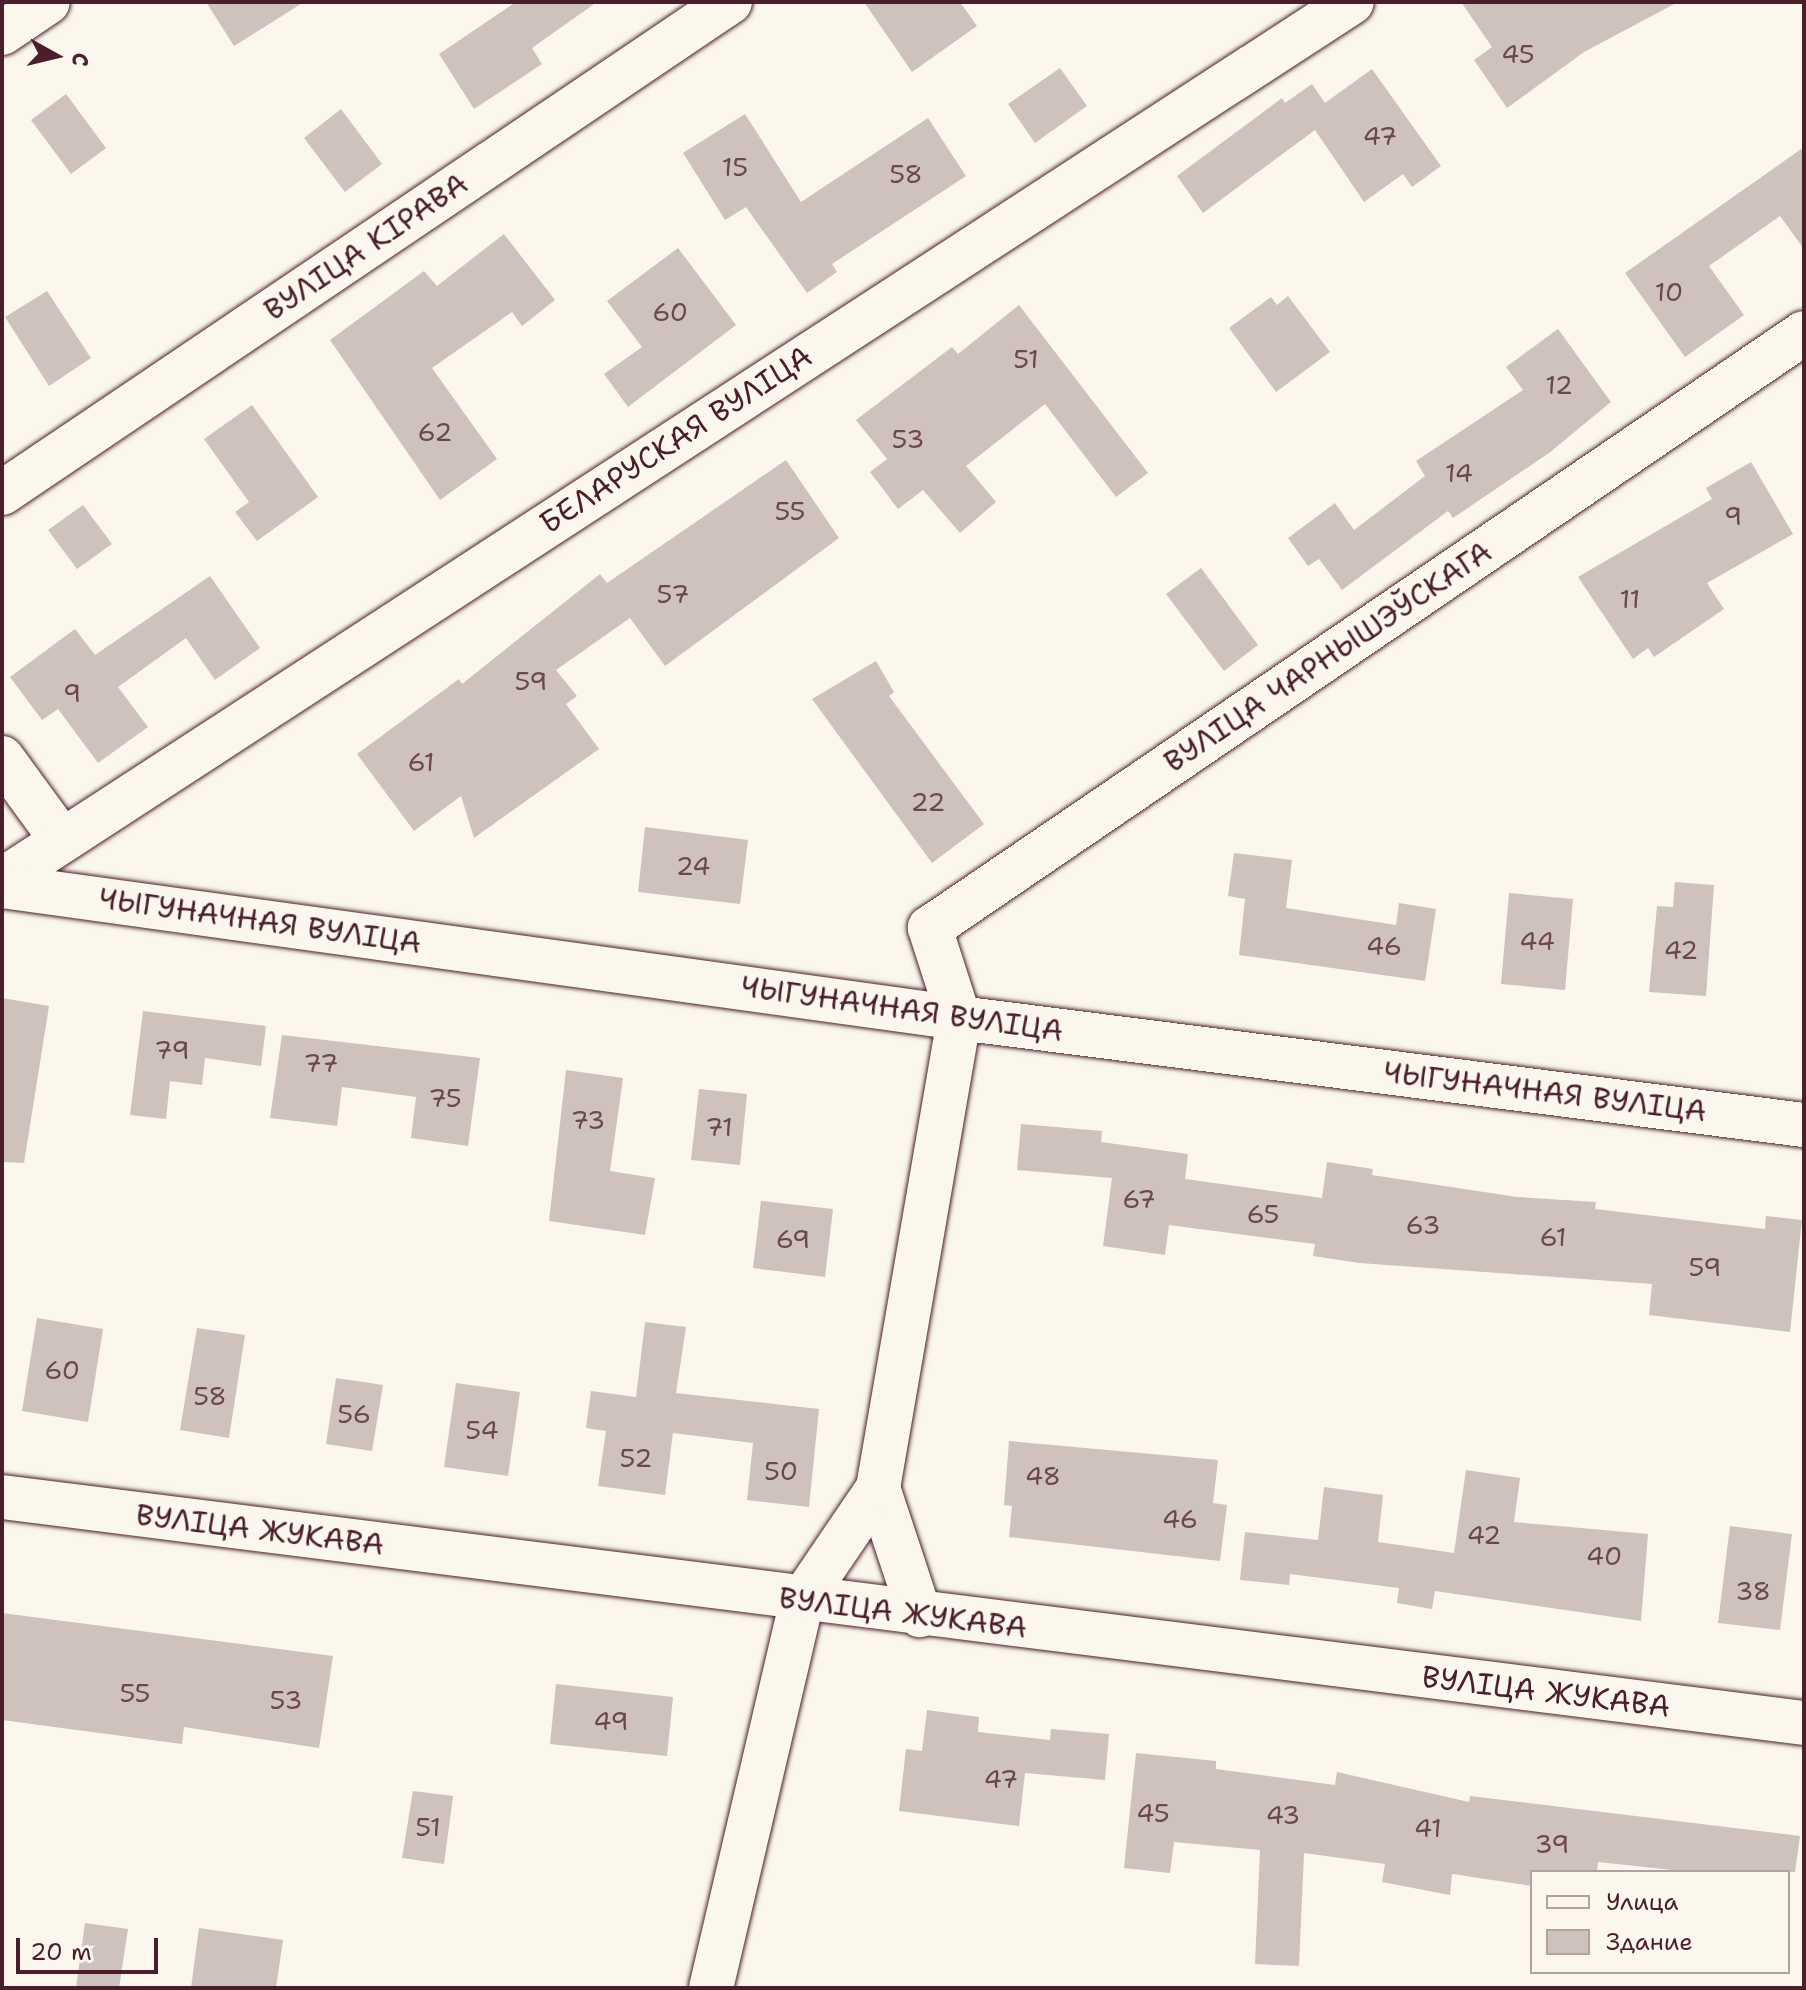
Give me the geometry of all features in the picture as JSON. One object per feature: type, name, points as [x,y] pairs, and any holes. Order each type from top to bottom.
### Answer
[{"type":"street","points":[[2,33],[48,2]]},
{"type":"street","name":"ВУЛІЦА КІРАВА","points":[[2,493],[730,2]]},
{"type":"street","name":"БЕЛАРУСКАЯ ВУЛІЦА","points":[[2,883],[61,839],[1352,2]]},
{"type":"street","name":"ВУЛІЦА ЧАРНЫШЭЎСКАГА","points":[[959,1018],[930,928],[1804,333]]},
{"type":"street","points":[[2,758],[61,839]]},
{"type":"street","name":"ЧЫГУНАЧНАЯ ВУЛІЦА","points":[[2,883],[959,1018],[1804,1125]]},
{"type":"street","points":[[711,1988],[802,1600],[878,1488],[959,1018]]},
{"type":"street","points":[[878,1488],[920,1615]]},
{"type":"street","name":"ВУЛІЦА ЖУКАВА","points":[[2,1497],[920,1615],[1804,1723]]},
{"type":"building","points":[[206,2],[304,2],[234,46]]},
{"type":"building","points":[[516,2],[597,2],[532,48],[542,64],[474,109],[439,54]]},
{"type":"building","points":[[864,2],[960,2],[977,26],[912,72]]},
{"type":"building","points":[[1461,2],[1678,2],[1584,52],[1507,108],[1474,60],[1492,47]]},
{"type":"building","points":[[1060,68],[1087,106],[1035,143],[1008,104]]},
{"type":"building","points":[[1372,69],[1441,166],[1412,187],[1403,174],[1364,202],[1315,130],[1203,213],[1177,176],[1282,98],[1285,103],[1312,84],[1325,103]]},
{"type":"building","points":[[66,94],[106,148],[71,174],[31,120]]},
{"type":"building","points":[[341,109],[382,164],[345,192],[304,138]]},
{"type":"building","points":[[745,114],[801,202],[928,118],[966,176],[832,264],[837,272],[807,293],[746,207],[725,220],[683,153]]},
{"type":"building","points":[[1804,147],[1804,249],[1780,216],[1709,266],[1744,315],[1685,357],[1625,273]]},
{"type":"building","points":[[504,234],[555,300],[522,326],[512,312],[432,368],[497,459],[440,500],[330,340],[424,271],[437,286]]},
{"type":"building","points":[[678,248],[736,325],[628,407],[604,374],[642,347],[607,301]]},
{"type":"building","points":[[47,291],[91,358],[49,386],[5,317]]},
{"type":"building","points":[[1288,296],[1330,352],[1276,392],[1229,328],[1271,297],[1277,305]]},
{"type":"building","points":[[1019,305],[1148,473],[1116,497],[1045,404],[966,466],[996,502],[960,533],[923,490],[898,509],[870,472],[887,459],[856,420],[952,347],[958,354]]},
{"type":"building","points":[[1558,329],[1611,402],[1549,453],[1453,518],[1448,511],[1342,590],[1319,559],[1308,566],[1288,538],[1335,503],[1354,530],[1425,476],[1416,461],[1523,390],[1506,367]]},
{"type":"building","points":[[252,405],[318,497],[257,541],[235,512],[249,502],[204,439]]},
{"type":"building","points":[[786,460],[839,538],[665,666],[630,618],[556,670],[577,696],[566,704],[599,749],[474,838],[461,796],[414,831],[357,754],[459,679],[462,684],[600,574],[607,583]]},
{"type":"building","points":[[1751,462],[1793,534],[1707,583],[1724,609],[1654,657],[1648,648],[1633,659],[1578,577],[1712,499],[1706,488]]},
{"type":"building","points":[[83,505],[112,544],[77,569],[48,530]]},
{"type":"building","points":[[1201,568],[1258,645],[1224,671],[1166,594]]},
{"type":"building","points":[[210,576],[260,648],[215,680],[186,638],[118,687],[148,727],[98,763],[58,709],[42,720],[10,677],[75,629],[95,655]]},
{"type":"building","points":[[876,661],[894,692],[889,696],[984,824],[932,863],[812,699]]},
{"type":"building","points":[[645,827],[748,840],[740,904],[638,892]]},
{"type":"building","points":[[1234,853],[1292,860],[1286,908],[1396,925],[1399,903],[1436,909],[1425,981],[1239,955],[1245,899],[1228,896]]},
{"type":"building","points":[[1675,882],[1714,885],[1706,996],[1649,992],[1657,906],[1673,907]]},
{"type":"building","points":[[1509,893],[1573,899],[1565,990],[1501,984]]},
{"type":"building","points":[[2,998],[49,1006],[24,1163],[2,1162]]},
{"type":"building","points":[[143,1011],[266,1026],[261,1066],[205,1058],[202,1085],[170,1081],[166,1119],[130,1115]]},
{"type":"building","points":[[282,1035],[480,1058],[468,1146],[411,1138],[416,1097],[342,1087],[337,1126],[270,1118]]},
{"type":"building","points":[[566,1070],[623,1078],[610,1171],[655,1178],[645,1235],[549,1221]]},
{"type":"building","points":[[699,1089],[747,1094],[740,1165],[691,1160]]},
{"type":"building","points":[[1021,1124],[1102,1131],[1101,1142],[1188,1154],[1185,1179],[1322,1198],[1327,1162],[1373,1169],[1372,1175],[1517,1197],[1596,1202],[1595,1209],[1765,1229],[1766,1216],[1802,1220],[1790,1332],[1649,1315],[1652,1284],[1359,1263],[1313,1256],[1315,1244],[1169,1225],[1165,1255],[1103,1246],[1112,1178],[1017,1170]]},
{"type":"building","points":[[761,1201],[833,1209],[825,1277],[753,1268]]},
{"type":"building","points":[[37,1318],[103,1329],[88,1422],[22,1411]]},
{"type":"building","points":[[645,1322],[686,1327],[676,1393],[819,1409],[809,1507],[747,1500],[753,1443],[673,1433],[665,1495],[598,1486],[606,1431],[586,1428],[591,1391],[636,1397]]},
{"type":"building","points":[[197,1328],[245,1335],[229,1438],[180,1430]]},
{"type":"building","points":[[336,1378],[383,1385],[372,1451],[326,1444]]},
{"type":"building","points":[[456,1383],[520,1392],[508,1476],[444,1467]]},
{"type":"building","points":[[1009,1441],[1218,1460],[1213,1503],[1227,1505],[1220,1561],[1009,1537],[1012,1506],[1004,1505]]},
{"type":"building","points":[[1466,1470],[1520,1478],[1514,1522],[1648,1534],[1641,1621],[1435,1591],[1432,1609],[1397,1603],[1399,1588],[1290,1574],[1289,1585],[1240,1580],[1245,1532],[1318,1540],[1324,1487],[1383,1495],[1378,1542],[1454,1553]]},
{"type":"building","points":[[1730,1526],[1792,1534],[1780,1630],[1718,1623]]},
{"type":"building","points":[[2,1613],[333,1656],[319,1748],[184,1727],[182,1744],[2,1720]]},
{"type":"building","points":[[556,1684],[673,1697],[667,1756],[550,1744]]},
{"type":"building","points":[[927,1710],[979,1717],[978,1732],[1050,1740],[1051,1729],[1109,1734],[1105,1780],[1025,1773],[1019,1826],[899,1811],[906,1749],[922,1751]]},
{"type":"building","points":[[1136,1753],[1216,1761],[1216,1769],[1335,1785],[1337,1772],[1469,1802],[1470,1796],[1800,1836],[1795,1872],[1672,1870],[1598,1862],[1597,1870],[1530,1870],[1530,1886],[1452,1874],[1450,1895],[1382,1882],[1385,1864],[1304,1853],[1299,1966],[1255,1964],[1260,1850],[1174,1842],[1170,1873],[1124,1868]]},
{"type":"building","points":[[413,1791],[453,1796],[444,1864],[402,1858]]},
{"type":"building","points":[[85,1923],[128,1929],[119,1988],[76,1988]]},
{"type":"building","points":[[199,1928],[283,1940],[276,1988],[191,1988]]}]
